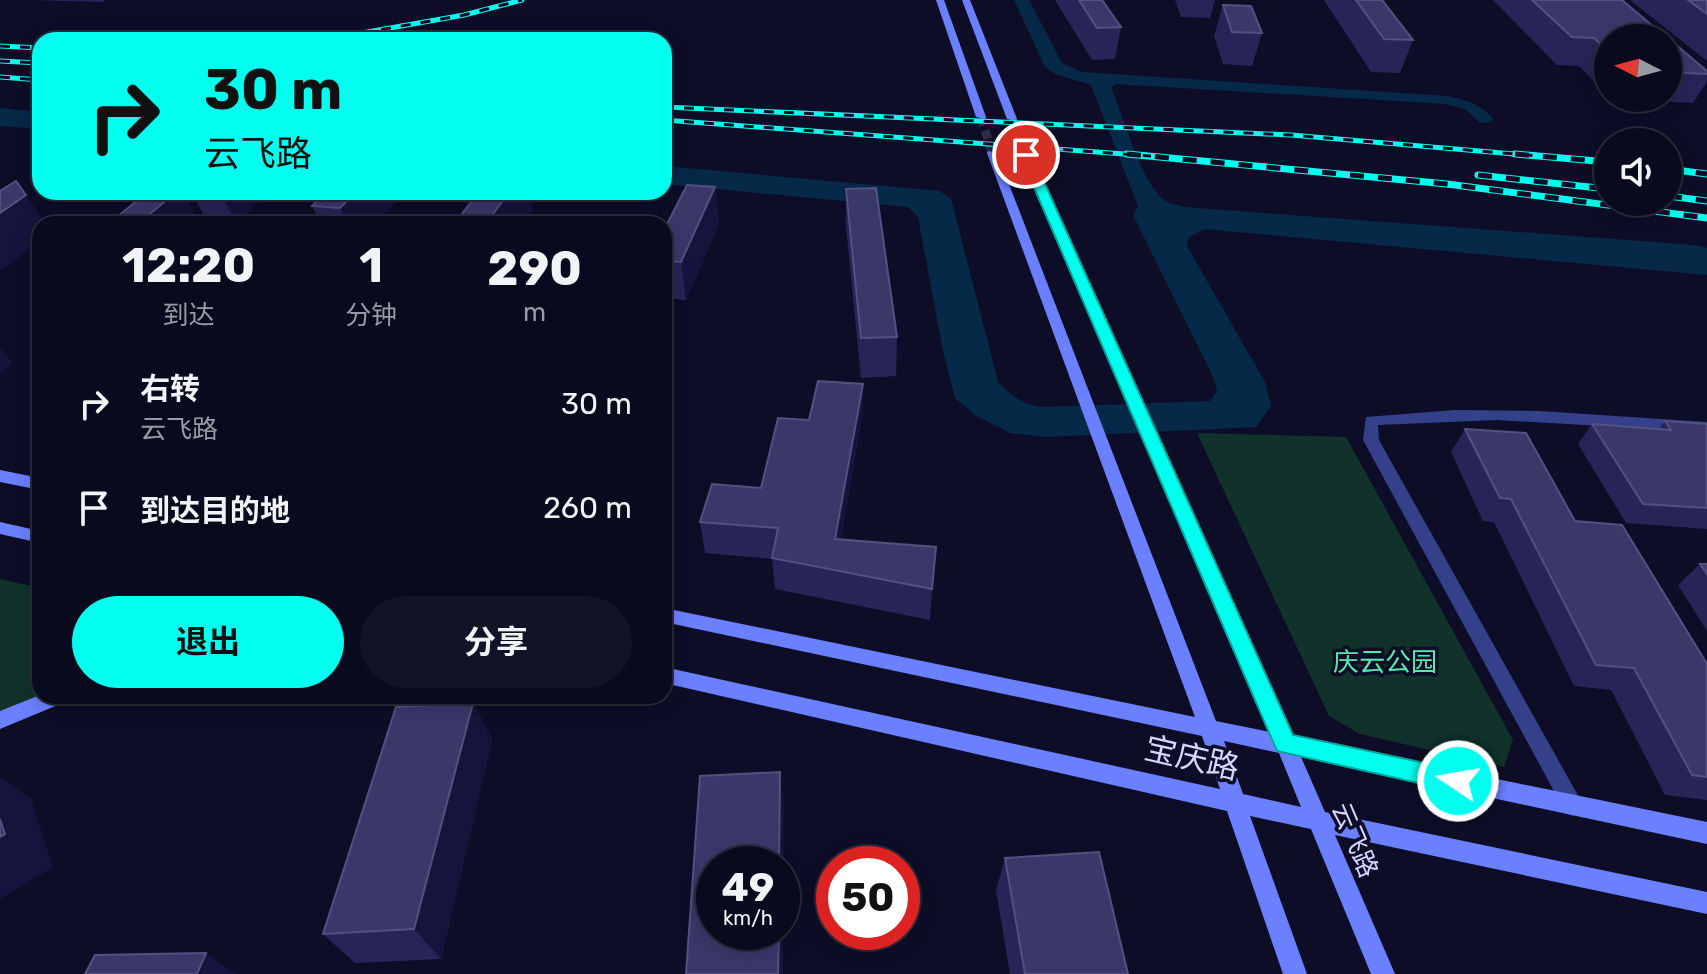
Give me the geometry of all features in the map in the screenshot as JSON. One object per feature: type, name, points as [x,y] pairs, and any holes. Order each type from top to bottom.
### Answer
[{"type":"main road","points":[[940,0],[981,117]]},
{"type":"main road","points":[[966,0],[1012,119]]},
{"type":"main road","points":[[992,153],[1209,728],[1295,974]]},
{"type":"main road","name":"云飞路","points":[[1026,155],[1319,821],[1383,974]]},
{"type":"main road","points":[[3,481],[32,483]]},
{"type":"main road","points":[[0,528],[32,535]]},
{"type":"main road","name":"宝庆路","points":[[672,617],[1707,833]]},
{"type":"main road","name":"宝庆路","points":[[672,677],[1319,821],[1707,903]]},
{"type":"main road","points":[[0,720],[39,704]]},
{"type":"street","points":[[1573,806],[1371,440],[1371,421],[1492,416],[1707,427]]},
{"type":"green space","name":"庆云公园","points":[[1197,433],[1346,437],[1513,740],[1504,767],[1360,734],[1329,716]]},
{"type":"green space","points":[[0,579],[32,586],[32,699],[0,712]]},
{"type":"water","points":[[1014,0],[1029,0],[1062,63],[1082,72],[1461,99],[1483,109],[1493,118],[1491,122],[1480,123],[1465,109],[1446,104],[1115,84],[1111,88],[1141,166],[1157,193],[1170,203],[1184,207],[1694,245],[1707,248],[1707,275],[1205,229],[1189,237],[1187,246],[1266,384],[1271,406],[1256,427],[1047,437],[1010,433],[975,415],[955,398],[918,217],[908,207],[672,185],[672,167],[940,191],[951,199],[998,382],[1013,395],[1023,402],[1042,407],[1210,401],[1217,391],[1213,377],[1133,215],[1138,206],[1091,85],[1055,74],[1045,67]]},
{"type":"water","points":[[0,108],[32,111],[32,128],[0,126]]},
{"type":"building","points":[[1079,0],[1102,0],[1121,27],[1097,28]]},
{"type":"building","points":[[1356,0],[1382,0],[1413,40],[1384,39]]},
{"type":"building","points":[[1532,0],[1622,0],[1650,24],[1594,24],[1594,38],[1572,37]]},
{"type":"building","points":[[1688,0],[1707,0],[1707,14]]},
{"type":"building","points":[[1223,5],[1251,6],[1262,33],[1232,32]]},
{"type":"building","points":[[1682,50],[1707,71],[1707,74],[1682,73]]},
{"type":"building","points":[[16,181],[26,195],[0,213],[0,191]]},
{"type":"building","points":[[687,185],[715,187],[681,262],[672,261],[671,216]]},
{"type":"building","points":[[876,188],[897,337],[861,338],[846,189]]},
{"type":"building","points":[[138,200],[166,200],[148,216],[118,216]]},
{"type":"building","points":[[318,200],[348,200],[340,208],[312,206]]},
{"type":"building","points":[[473,200],[503,200],[492,216],[460,216]]},
{"type":"building","points":[[818,381],[863,384],[835,539],[936,547],[932,589],[772,558],[778,528],[700,522],[712,484],[761,488],[778,418],[809,420]]},
{"type":"building","points":[[1665,421],[1707,424],[1707,508],[1643,504],[1592,424],[1671,430]]},
{"type":"building","points":[[1465,429],[1526,433],[1575,521],[1622,525],[1707,664],[1707,777],[1692,775],[1634,668],[1596,665],[1511,499],[1500,498]]},
{"type":"building","points":[[473,704],[414,929],[323,934],[396,707]]},
{"type":"building","points":[[780,772],[779,846],[696,846],[696,950],[779,950],[778,974],[686,974],[700,776]]},
{"type":"building","points":[[0,819],[5,834],[0,837]]},
{"type":"building","points":[[1099,852],[1128,974],[1025,974],[1005,858]]},
{"type":"building","points":[[206,953],[197,974],[85,974],[95,955]]},
{"type":"tunnel","points":[[981,117],[992,153]]},
{"type":"tunnel","points":[[1012,119],[1026,155]]},
{"type":"railway","points":[[367,32],[464,15],[522,0]]},
{"type":"railway","points":[[0,46],[32,48]]},
{"type":"railway","points":[[0,61],[32,63]]},
{"type":"railway","points":[[0,77],[32,79]]},
{"type":"railway","points":[[672,107],[1291,135],[1538,156]]},
{"type":"railway","points":[[672,121],[1138,155]]},
{"type":"railway","points":[[1127,154],[1138,155]]},
{"type":"railway","points":[[1515,154],[1594,161]]},
{"type":"railway","points":[[1138,155],[1151,156]]},
{"type":"railway","points":[[1138,155],[1447,184],[1707,218]]},
{"type":"railway","points":[[1682,171],[1707,174]]},
{"type":"railway","points":[[1478,175],[1594,187]]},
{"type":"railway","points":[[1682,198],[1707,201]]},
{"type":"route","points":[[1026,155],[1285,744],[1458,781]]}]
